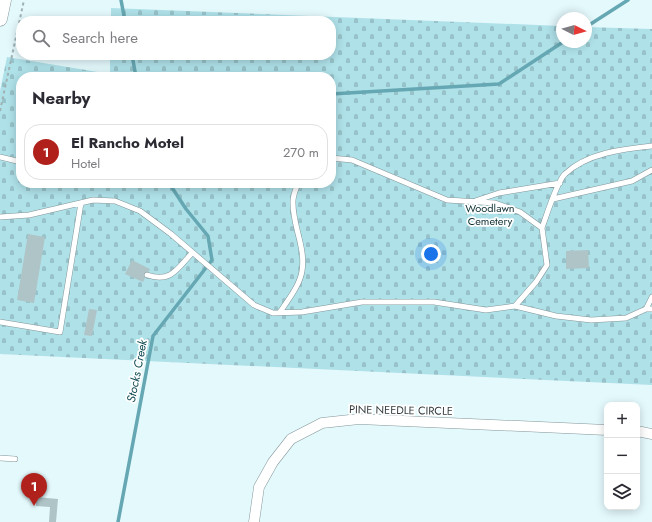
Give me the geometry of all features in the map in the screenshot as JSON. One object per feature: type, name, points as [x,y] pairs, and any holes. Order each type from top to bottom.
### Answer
[{"type":"main road","points":[[0,19],[4,0]]},
{"type":"street","name":"PINE NEEDLE CIRCLE","points":[[254,522],[259,487],[273,462],[292,439],[322,423],[359,419],[604,430]]},
{"type":"street","points":[[640,432],[652,434]]},
{"type":"lane","points":[[514,306],[536,282],[547,265],[542,228],[564,175],[593,157],[624,149],[652,146]]},
{"type":"lane","points":[[0,157],[16,161]]},
{"type":"lane","points":[[336,158],[352,160],[448,200],[495,203],[520,212],[542,228]]},
{"type":"lane","points":[[553,199],[632,181],[652,170]]},
{"type":"lane","points":[[472,201],[499,193],[560,183]]},
{"type":"lane","points":[[280,312],[292,294],[302,272],[302,250],[295,223],[293,200],[297,188]]},
{"type":"lane","points":[[0,217],[29,215],[93,200],[115,202],[140,212],[171,234],[254,305],[274,312],[302,312],[362,302],[434,302],[486,310],[514,306],[556,316],[591,320],[626,318],[646,309],[652,308]]},
{"type":"lane","points":[[0,322],[60,332],[81,202]]},
{"type":"lane","points":[[147,275],[163,278],[171,275],[192,253]]},
{"type":"lane","points":[[646,309],[652,297]]},
{"type":"lane","points":[[0,458],[15,459]]},
{"type":"path","points":[[21,16],[24,0]]},
{"type":"path","points":[[0,111],[16,37]]},
{"type":"green space","name":"Woodlawn Cemetery","points":[[111,8],[311,16],[111,16]]},
{"type":"green space","name":"Woodlawn Cemetery","points":[[336,17],[556,26],[556,48],[592,48],[592,27],[652,29],[652,385],[0,354],[0,91],[7,57],[16,58],[16,60],[25,60],[98,72],[16,72],[16,188],[336,188],[336,72],[110,72],[110,60],[336,60]]},
{"type":"building","points":[[28,234],[45,237],[34,303],[17,300]]},
{"type":"building","points":[[588,250],[589,268],[566,269],[566,251]]},
{"type":"building","points":[[132,260],[150,269],[143,282],[125,274]]},
{"type":"building","points":[[89,309],[97,310],[92,336],[84,335]]},
{"type":"building","points":[[36,497],[58,499],[56,522],[49,522],[50,507],[36,506]]},
{"type":"waterway","name":"Stocks Creek","points":[[121,0],[124,16]]},
{"type":"waterway","points":[[592,23],[628,0]]},
{"type":"waterway","points":[[336,94],[499,84],[556,47]]},
{"type":"waterway","name":"Stocks Creek","points":[[133,60],[135,72]]},
{"type":"waterway","name":"Stocks Creek","points":[[118,522],[153,336],[212,260],[208,236],[186,209],[172,188]]},
{"type":"place","name":"El Rancho Motel","points":[[34,506]]}]
